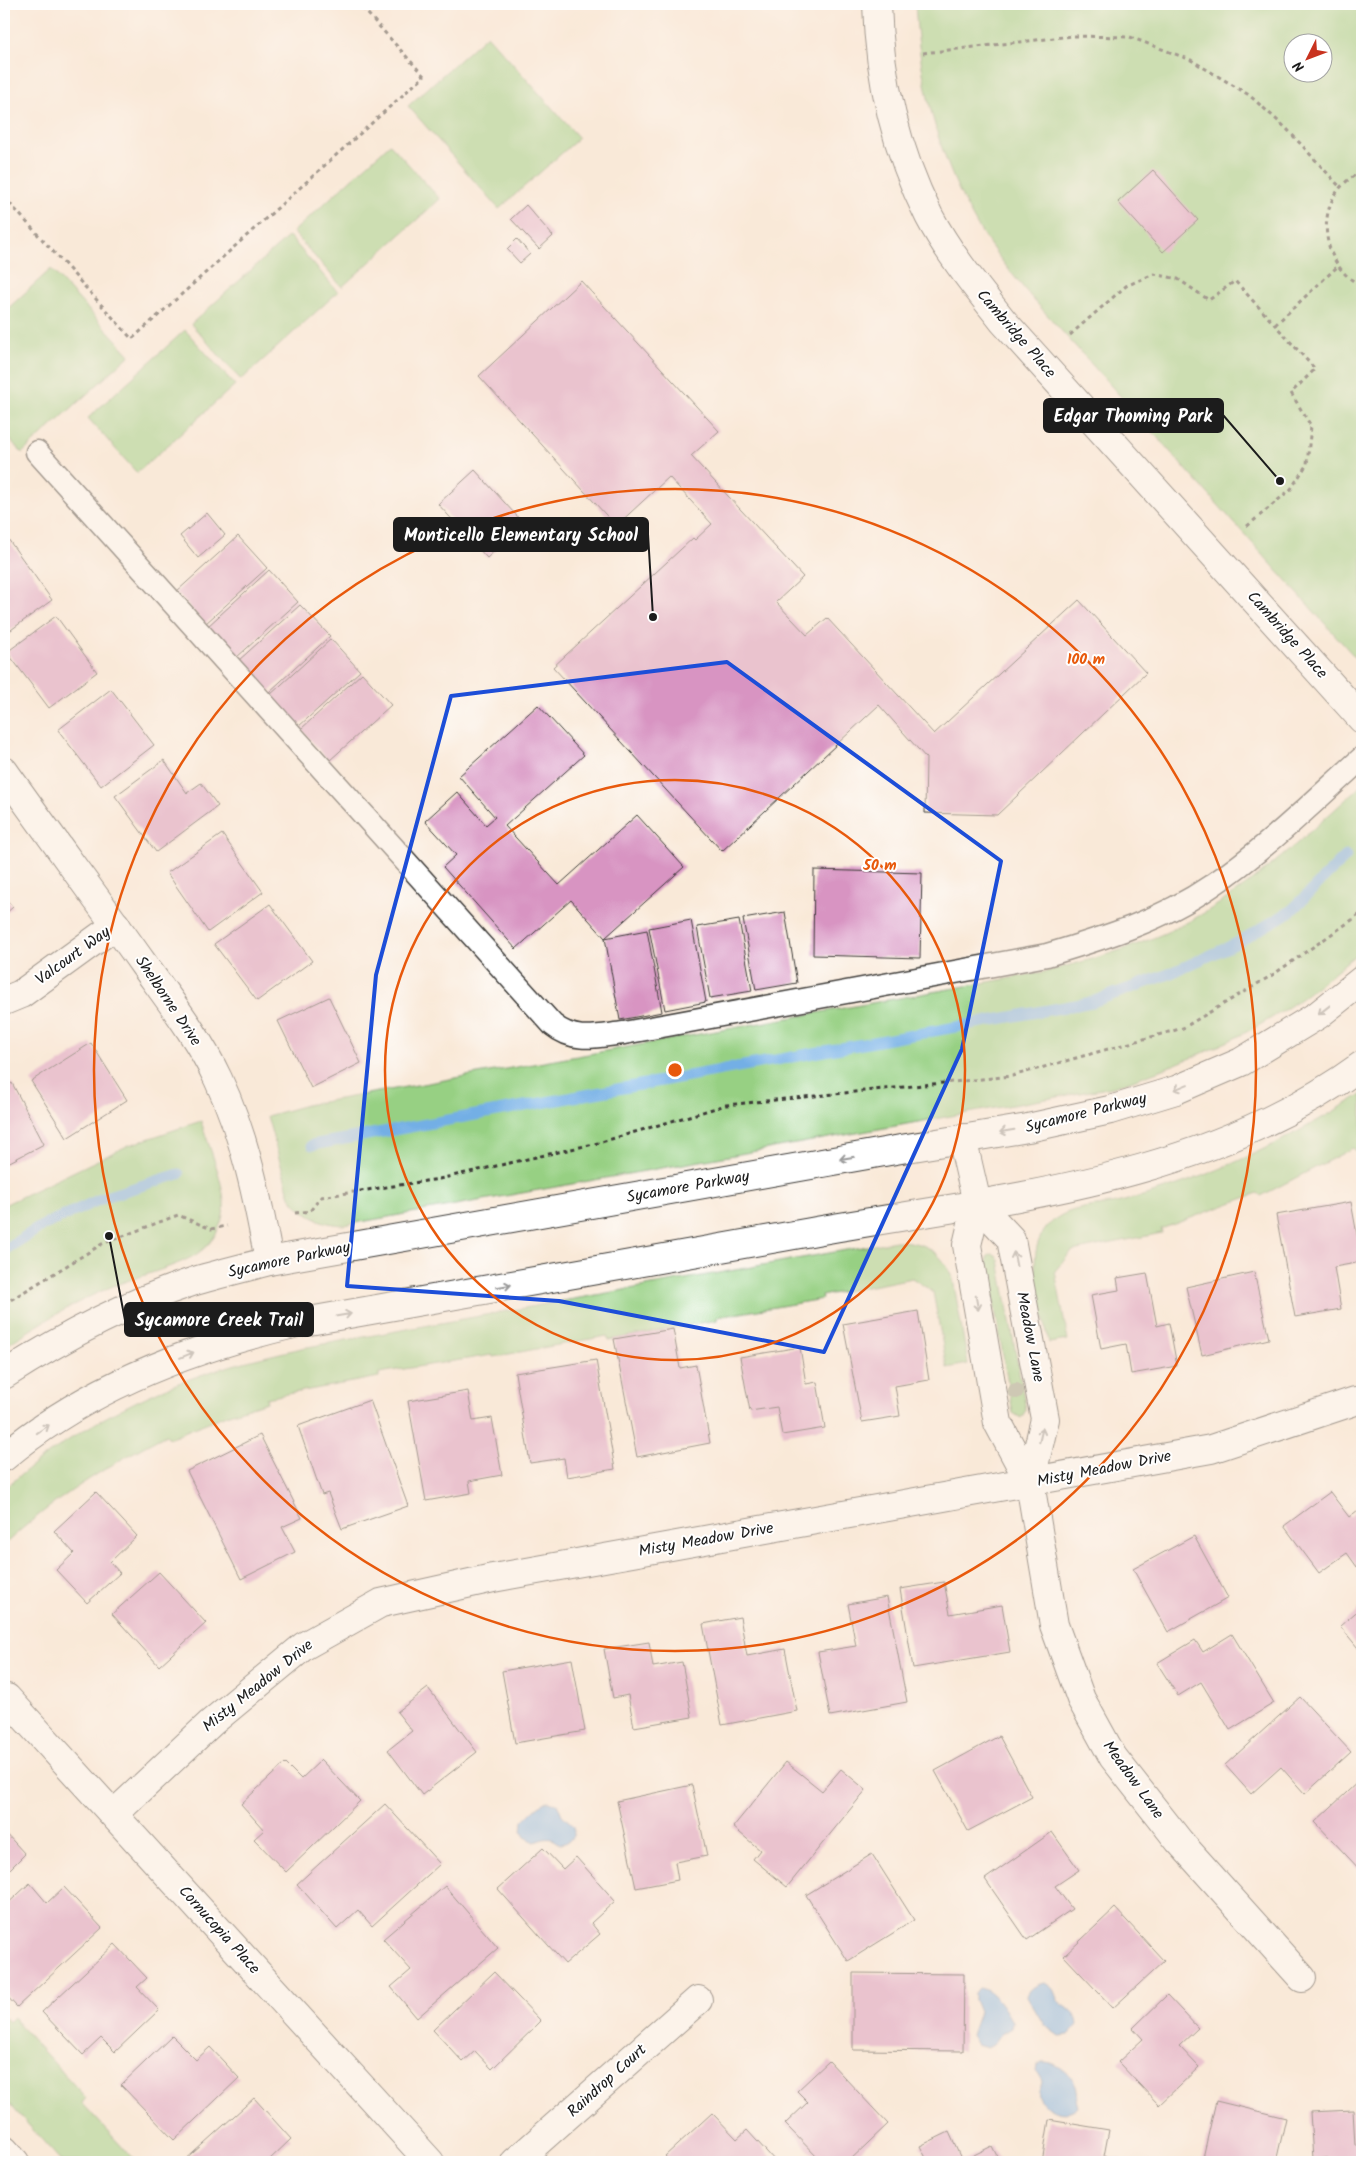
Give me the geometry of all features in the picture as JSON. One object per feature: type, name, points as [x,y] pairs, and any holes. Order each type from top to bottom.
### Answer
[{"type":"street","name":"Cambridge Place","points":[[877,4],[886,93],[904,157],[930,216],[964,272],[1003,321],[1362,719]]},
{"type":"street","name":"Shelborne Drive","points":[[4,771],[192,1033],[218,1078],[234,1118],[262,1220],[269,1261]]},
{"type":"street","name":"Valcourt Way","points":[[4,1001],[21,994],[116,925]]},
{"type":"street","name":"Sycamore Parkway","points":[[4,1375],[54,1343],[112,1314],[191,1282],[269,1261],[962,1138],[1028,1128],[1110,1110],[1176,1090],[1241,1062],[1318,1015],[1362,980]]},
{"type":"street","points":[[4,1457],[44,1427],[135,1376],[204,1348],[244,1336],[298,1323],[1038,1194],[1108,1179],[1169,1161],[1235,1137],[1298,1104],[1362,1064]]},
{"type":"street","name":"Meadow Lane","points":[[962,1138],[977,1204],[967,1245],[998,1424],[1030,1483],[1054,1624],[1081,1699],[1113,1757],[1178,1841],[1302,1978]]},
{"type":"street","name":"Meadow Lane","points":[[977,1204],[1011,1240],[1045,1419],[1030,1483]]},
{"type":"street","name":"Misty Meadow Drive","points":[[114,1814],[211,1723],[304,1646],[381,1603],[493,1578],[1211,1449],[1354,1401],[1362,1400]]},
{"type":"street","name":"Cornucopia Place","points":[[7,1698],[430,2162]]},
{"type":"street","name":"Raindrop Court","points":[[515,2162],[698,2000]]},
{"type":"street","points":[[4,2150],[14,2162]]},
{"type":"lane","points":[[37,452],[553,1025],[563,1033],[574,1037],[624,1033],[1047,955],[1107,937],[1158,916],[1210,887],[1260,851],[1362,758]]},
{"type":"path","points":[[4,198],[132,339],[424,76],[359,4]]},
{"type":"path","points":[[924,54],[1072,36],[1130,37],[1191,60],[1249,95],[1286,128],[1341,188]]},
{"type":"path","points":[[1362,172],[1341,188],[1330,205],[1326,224],[1328,246],[1338,266],[1354,282],[1362,286]]},
{"type":"path","points":[[1275,325],[1338,266]]},
{"type":"path","points":[[1070,335],[1126,286],[1154,274],[1178,279],[1209,300],[1235,281],[1315,369],[1291,393],[1311,426],[1307,464],[1291,489],[1245,528]]},
{"type":"path","points":[[4,1304],[102,1244],[178,1216],[211,1230],[310,1210],[321,1197],[439,1179],[598,1143],[726,1105],[1012,1076],[1183,1028],[1274,974],[1362,914]]},
{"type":"highlighted area","points":[[727,662],[1001,861],[962,1049],[824,1352],[559,1301],[347,1286],[376,975],[451,696]]},
{"type":"green space","points":[[915,4],[1362,4],[1362,665],[1032,298],[990,244],[977,225],[951,172],[933,118],[921,62]]},
{"type":"green space","points":[[487,35],[579,138],[499,209],[408,106]]},
{"type":"green space","points":[[390,144],[440,199],[342,287],[293,232]]},
{"type":"green space","points":[[289,236],[338,292],[241,380],[191,324]]},
{"type":"green space","points":[[51,269],[130,355],[22,453],[4,433],[4,312]]},
{"type":"green space","points":[[185,330],[235,385],[137,473],[88,418]]},
{"type":"green space","points":[[1362,785],[1362,950],[1303,997],[1259,1026],[1163,1069],[1113,1087],[344,1225],[328,1223],[314,1218],[295,1204],[290,1197],[267,1116],[306,1105],[1049,971],[1107,954],[1165,933],[1219,904],[1269,867]]},
{"type":"green space","points":[[1362,1094],[1362,1146],[1356,1151],[1353,1148],[1261,1196],[1258,1193],[1161,1229],[1162,1233],[1072,1251],[1055,1271],[1068,1340],[1049,1343],[1038,1289],[1035,1260],[1041,1236],[1058,1217],[1078,1209],[1112,1204],[1156,1192],[1217,1170],[1276,1143]]},
{"type":"green space","points":[[201,1121],[216,1165],[224,1200],[221,1221],[217,1233],[210,1243],[201,1251],[183,1261],[113,1286],[71,1306],[4,1347],[4,1205],[129,1145]]},
{"type":"green space","points":[[896,1241],[916,1243],[932,1250],[949,1270],[953,1279],[968,1364],[947,1368],[933,1292],[912,1278],[821,1296],[822,1299],[717,1317],[717,1320],[609,1340],[607,1336],[493,1357],[492,1355],[379,1373],[379,1377],[266,1398],[267,1402],[226,1415],[169,1438],[166,1435],[81,1484],[41,1513],[4,1545],[4,1489],[48,1454],[96,1423],[146,1397],[198,1376],[302,1348]]},
{"type":"green space","points":[[991,1254],[996,1255],[999,1260],[1026,1410],[1021,1418],[1013,1413],[987,1263],[987,1257]]},
{"type":"green space","points":[[4,2016],[9,2022],[13,2018],[86,2098],[82,2103],[136,2162],[62,2162],[4,2098]]},
{"type":"water","points":[[547,1801],[557,1803],[562,1815],[574,1826],[573,1836],[567,1842],[560,1844],[548,1838],[535,1842],[525,1837],[522,1832],[523,1821],[537,1807]]},
{"type":"water","points":[[1044,1983],[1051,1987],[1061,2004],[1076,2017],[1078,2025],[1069,2035],[1059,2036],[1044,2025],[1027,1996],[1034,1987]]},
{"type":"water","points":[[979,1988],[990,1992],[994,1996],[1012,2022],[1011,2028],[1001,2034],[993,2045],[987,2048],[977,2045],[971,2035],[979,2012],[974,2000],[974,1993]]},
{"type":"water","points":[[1042,2062],[1055,2065],[1073,2080],[1076,2087],[1078,2107],[1073,2111],[1056,2112],[1042,2101],[1039,2096],[1039,2090],[1042,2081],[1036,2071],[1037,2065]]},
{"type":"building","points":[[1153,170],[1198,220],[1163,252],[1118,202]]},
{"type":"building","points":[[526,205],[553,236],[539,249],[511,219]]},
{"type":"building","points":[[517,239],[530,254],[520,263],[507,249]]},
{"type":"building","points":[[581,281],[719,431],[691,456],[803,577],[776,602],[807,635],[827,618],[934,734],[1079,600],[1146,673],[997,815],[925,813],[926,758],[879,705],[722,851],[553,667],[693,538],[695,540],[712,524],[669,477],[616,526],[479,376]]},
{"type":"building","points":[[475,470],[524,524],[487,558],[438,504]]},
{"type":"building","points":[[207,513],[225,535],[198,558],[180,536]]},
{"type":"building","points":[[238,536],[267,568],[205,624],[176,592]]},
{"type":"building","points":[[8,539],[52,600],[4,635],[4,542]]},
{"type":"building","points":[[269,570],[298,602],[236,658],[207,627]]},
{"type":"building","points":[[300,605],[330,636],[268,693],[238,661]]},
{"type":"building","points":[[56,616],[97,672],[49,708],[7,652]]},
{"type":"building","points":[[331,639],[360,671],[298,727],[269,696]]},
{"type":"building","points":[[362,673],[391,705],[329,761],[301,729]]},
{"type":"building","points":[[111,689],[154,745],[101,786],[58,730]]},
{"type":"building","points":[[538,705],[584,755],[505,826],[559,885],[637,815],[684,867],[605,938],[571,900],[516,949],[443,867],[456,855],[425,821],[457,792],[486,825],[495,817],[459,776]]},
{"type":"building","points":[[164,760],[187,793],[201,783],[218,806],[156,852],[115,796]]},
{"type":"building","points":[[222,834],[263,892],[208,932],[167,873]]},
{"type":"building","points":[[814,870],[922,873],[920,958],[813,955]]},
{"type":"building","points":[[4,897],[13,907],[4,915]]},
{"type":"building","points":[[270,904],[312,961],[257,1001],[214,944]]},
{"type":"building","points":[[785,912],[797,983],[756,990],[743,919]]},
{"type":"building","points":[[691,920],[706,1002],[665,1010],[649,928]]},
{"type":"building","points":[[739,920],[752,991],[710,998],[697,927]]},
{"type":"building","points":[[647,930],[662,1012],[620,1020],[605,938]]},
{"type":"building","points":[[329,997],[361,1063],[311,1088],[278,1021]]},
{"type":"building","points":[[91,1043],[127,1100],[67,1138],[31,1081]]},
{"type":"building","points":[[12,1083],[44,1144],[4,1165],[4,1087]]},
{"type":"building","points":[[1351,1202],[1362,1262],[1334,1267],[1341,1309],[1295,1317],[1276,1215]]},
{"type":"building","points":[[1254,1272],[1269,1339],[1202,1355],[1186,1287]]},
{"type":"building","points":[[1147,1273],[1157,1326],[1169,1323],[1177,1366],[1131,1374],[1126,1344],[1101,1349],[1091,1295],[1119,1290],[1117,1278]]},
{"type":"building","points":[[918,1311],[929,1380],[895,1386],[900,1416],[862,1422],[843,1324]]},
{"type":"building","points":[[673,1329],[680,1368],[696,1365],[710,1443],[637,1457],[614,1339]]},
{"type":"building","points":[[800,1347],[806,1384],[817,1382],[825,1428],[782,1435],[777,1407],[750,1411],[740,1357]]},
{"type":"building","points":[[596,1360],[615,1469],[567,1477],[564,1458],[530,1463],[515,1373]]},
{"type":"building","points":[[468,1391],[473,1421],[492,1418],[502,1475],[469,1481],[471,1493],[426,1501],[408,1401]]},
{"type":"building","points":[[370,1400],[408,1506],[342,1529],[328,1493],[322,1495],[298,1426]]},
{"type":"building","points":[[260,1435],[302,1518],[282,1527],[295,1552],[241,1579],[187,1471]]},
{"type":"building","points":[[96,1492],[137,1536],[110,1562],[120,1573],[87,1603],[56,1570],[74,1553],[54,1531]]},
{"type":"building","points":[[1330,1492],[1349,1517],[1362,1507],[1362,1563],[1357,1567],[1347,1553],[1319,1573],[1284,1526]]},
{"type":"building","points":[[1194,1536],[1228,1598],[1168,1632],[1133,1569]]},
{"type":"building","points":[[159,1572],[206,1623],[159,1666],[112,1614]]},
{"type":"building","points":[[944,1582],[950,1614],[1002,1605],[1010,1652],[913,1668],[900,1589]]},
{"type":"building","points":[[887,1597],[907,1702],[830,1716],[818,1652],[856,1646],[848,1604]]},
{"type":"building","points":[[1362,1607],[1362,1653],[1340,1626]]},
{"type":"building","points":[[740,1617],[747,1656],[785,1649],[797,1711],[722,1725],[703,1624]]},
{"type":"building","points":[[1232,1634],[1274,1703],[1230,1730],[1201,1682],[1178,1696],[1157,1663],[1195,1640],[1203,1652]]},
{"type":"building","points":[[649,1642],[653,1667],[682,1662],[692,1717],[634,1727],[628,1695],[613,1698],[604,1649]]},
{"type":"building","points":[[572,1659],[585,1731],[515,1743],[502,1671]]},
{"type":"building","points":[[428,1688],[477,1752],[422,1795],[388,1750],[412,1731],[397,1712]]},
{"type":"building","points":[[1300,1697],[1351,1752],[1305,1794],[1281,1767],[1251,1794],[1225,1765]]},
{"type":"building","points":[[999,1736],[1032,1797],[968,1831],[935,1771]]},
{"type":"building","points":[[321,1760],[360,1801],[286,1872],[254,1839],[264,1830],[241,1804],[285,1763],[301,1779]]},
{"type":"building","points":[[786,1762],[822,1791],[841,1769],[866,1790],[787,1887],[753,1859],[760,1850],[733,1827]]},
{"type":"building","points":[[1362,1778],[1362,1872],[1315,1822]]},
{"type":"building","points":[[692,1785],[707,1856],[675,1862],[678,1880],[636,1888],[617,1801]]},
{"type":"building","points":[[385,1804],[440,1864],[372,1926],[358,1910],[337,1929],[297,1884]]},
{"type":"building","points":[[4,1831],[25,1854],[4,1875]]},
{"type":"building","points":[[1052,1832],[1079,1870],[1055,1886],[1072,1909],[1027,1940],[985,1879]]},
{"type":"building","points":[[543,1848],[563,1869],[576,1857],[615,1901],[591,1923],[600,1934],[565,1964],[498,1889]]},
{"type":"building","points":[[872,1854],[914,1920],[848,1961],[806,1895]]},
{"type":"building","points":[[30,1883],[47,1903],[64,1887],[102,1928],[17,2007],[4,1993],[4,1907]]},
{"type":"building","points":[[445,1886],[498,1948],[417,2018],[391,1987],[411,1970],[383,1939]]},
{"type":"building","points":[[1115,1908],[1164,1961],[1113,2008],[1064,1956]]},
{"type":"building","points":[[115,1944],[147,1978],[137,1987],[159,2010],[115,2052],[101,2038],[83,2055],[42,2012]]},
{"type":"building","points":[[494,1972],[541,2021],[492,2069],[475,2051],[463,2062],[433,2030]]},
{"type":"building","points":[[853,1973],[964,1974],[963,2051],[853,2050]]},
{"type":"building","points":[[1167,1995],[1198,2028],[1179,2046],[1199,2067],[1159,2105],[1118,2062],[1143,2039],[1133,2028]]},
{"type":"building","points":[[172,2036],[196,2060],[210,2047],[239,2078],[174,2140],[121,2085]]},
{"type":"building","points":[[829,2061],[888,2124],[848,2162],[822,2162],[785,2124],[808,2102],[797,2091]]},
{"type":"building","points":[[254,2098],[291,2139],[267,2162],[183,2162]]},
{"type":"building","points":[[1216,2101],[1286,2118],[1276,2162],[1202,2162]]},
{"type":"building","points":[[1353,2110],[1355,2145],[1362,2144],[1362,2162],[1329,2162],[1328,2158],[1313,2159],[1310,2112]]},
{"type":"building","points":[[712,2113],[737,2139],[747,2130],[776,2162],[671,2162],[665,2156]]},
{"type":"building","points":[[1049,2120],[1109,2130],[1104,2156],[1121,2159],[1121,2162],[1042,2162]]},
{"type":"building","points":[[949,2132],[962,2161],[992,2146],[1000,2162],[917,2162],[926,2158],[920,2146]]},
{"type":"waterway","points":[[312,1145],[1092,1002],[1169,974],[1235,944],[1291,911],[1346,856]]},
{"type":"waterway","points":[[4,1250],[42,1226],[105,1197],[179,1174]]},
{"type":"place","name":"Edgar Thoming Park","points":[[1280,481]]},
{"type":"place","name":"Monticello Elementary School","points":[[653,617]]},
{"type":"place","name":"Sycamore Creek Trail","points":[[109,1236]]}]
